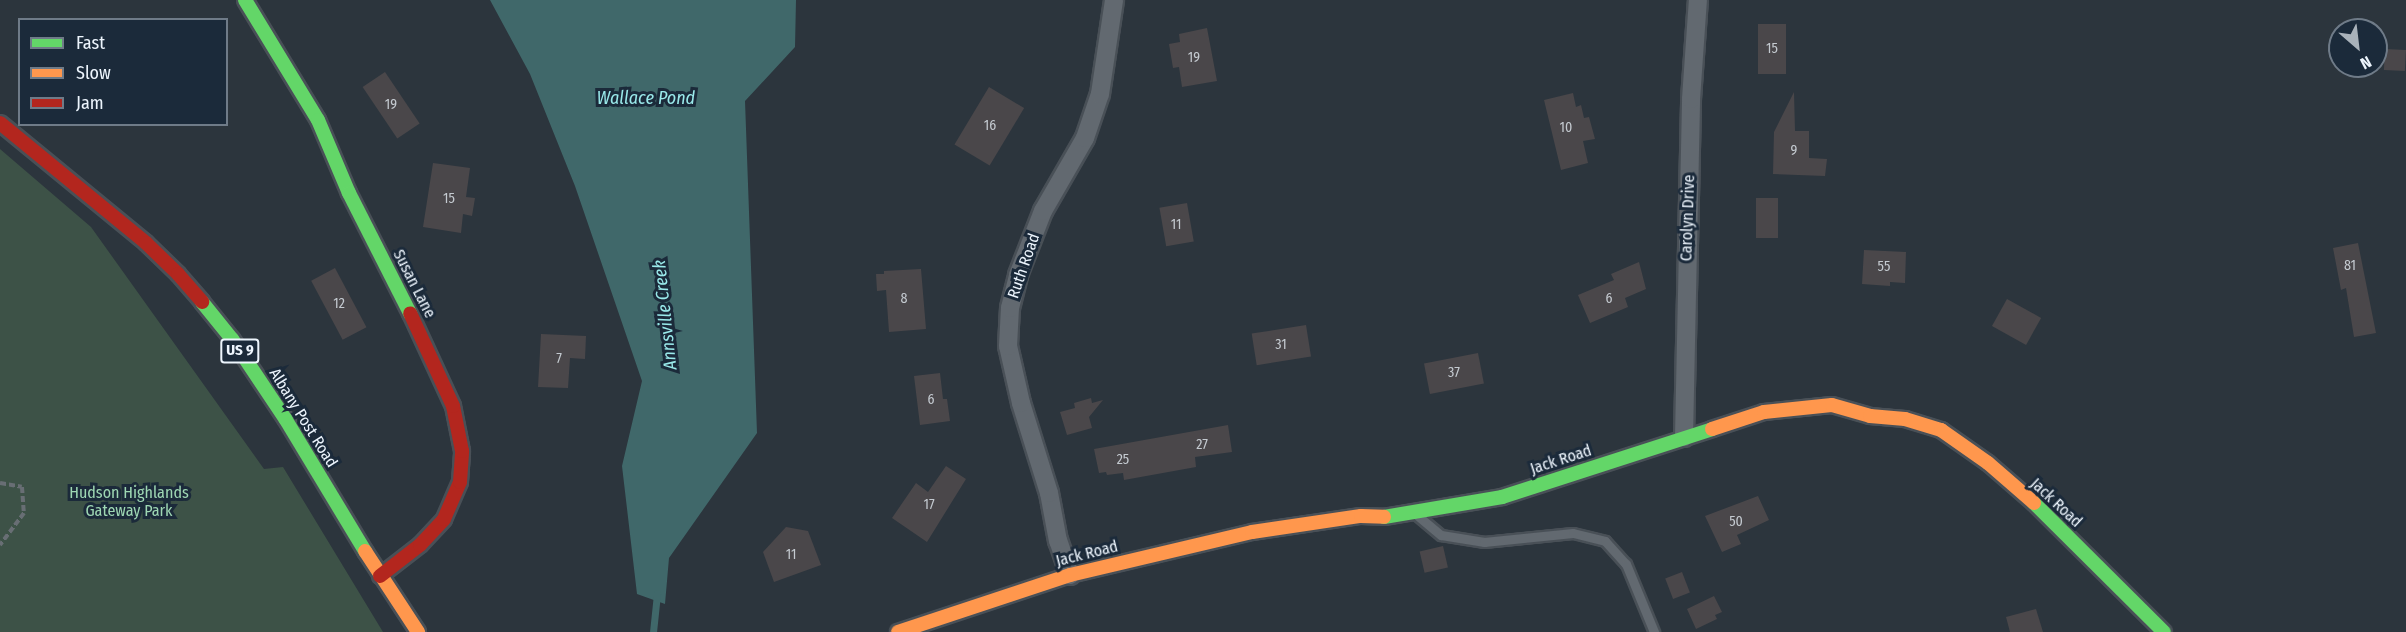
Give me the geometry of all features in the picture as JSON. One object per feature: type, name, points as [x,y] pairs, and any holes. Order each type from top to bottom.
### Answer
[{"type":"main road","name":"Susan Lane","points":[[245,0],[318,120],[349,193],[432,356],[453,406],[462,451],[460,482],[444,519],[420,545],[380,576]]},
{"type":"main road","name":"Albany Post Road","points":[[0,123],[112,213],[178,274],[232,339],[286,420],[380,576],[418,632]]},
{"type":"main road","name":"Jack Road","points":[[898,632],[1070,575],[1251,532],[1361,516],[1390,517],[1502,497],[1764,412],[1832,405],[1870,416],[1905,419],[1941,430],[1988,463],[2050,518],[2135,606],[2164,632]]},
{"type":"street","name":"Ruth Road","points":[[1070,575],[1058,541],[1049,493],[1008,346],[1010,308],[1018,275],[1043,211],[1085,138],[1100,94],[1113,0]]},
{"type":"street","name":"Carolyn Drive","points":[[1684,437],[1691,99],[1698,0]]},
{"type":"lane","points":[[1414,512],[1441,535],[1484,542],[1573,533],[1605,541],[1626,564],[1654,632]]},
{"type":"path","points":[[0,483],[22,487],[24,513],[0,545]]},
{"type":"green space","name":"Hudson Highlands Gateway Park","points":[[0,149],[91,227],[264,469],[283,467],[383,632],[0,632]]},
{"type":"water","name":"Wallace Pond","points":[[490,0],[796,0],[795,47],[745,101],[757,433],[669,558],[665,604],[637,594],[622,466],[642,381],[575,186],[530,74]]},
{"type":"building","points":[[1758,24],[1786,24],[1786,74],[1758,74]]},
{"type":"building","points":[[1207,28],[1217,81],[1182,87],[1179,67],[1173,68],[1169,44],[1180,42],[1179,34]]},
{"type":"building","points":[[2388,49],[2406,50],[2405,71],[2388,70]]},
{"type":"building","points":[[385,72],[420,123],[397,138],[363,87]]},
{"type":"building","points":[[989,87],[1024,108],[990,166],[954,144]]},
{"type":"building","points":[[1794,92],[1795,131],[1809,131],[1809,158],[1827,159],[1825,176],[1773,174],[1774,132]]},
{"type":"building","points":[[1573,93],[1576,107],[1581,105],[1584,118],[1589,117],[1595,139],[1583,141],[1588,163],[1561,170],[1544,100]]},
{"type":"building","points":[[433,163],[470,168],[466,197],[475,198],[472,216],[463,214],[461,233],[423,227]]},
{"type":"building","points":[[1756,198],[1778,198],[1778,238],[1756,238]]},
{"type":"building","points":[[1187,203],[1194,241],[1166,246],[1159,208]]},
{"type":"building","points":[[2358,243],[2376,333],[2354,337],[2346,288],[2341,290],[2333,248]]},
{"type":"building","points":[[1864,250],[1906,252],[1905,283],[1890,282],[1890,286],[1862,284]]},
{"type":"building","points":[[1639,262],[1646,289],[1625,298],[1628,307],[1590,323],[1578,295],[1614,280],[1611,274]]},
{"type":"building","points":[[335,268],[366,327],[343,340],[311,281]]},
{"type":"building","points":[[921,269],[926,329],[889,332],[886,290],[877,291],[876,274],[884,274],[884,271]]},
{"type":"building","points":[[2007,299],[2041,318],[2026,345],[1992,326]]},
{"type":"building","points":[[1306,325],[1311,357],[1257,365],[1252,334]]},
{"type":"building","points":[[541,334],[586,336],[585,359],[570,358],[568,388],[538,387]]},
{"type":"building","points":[[1478,353],[1484,383],[1430,394],[1424,363]]},
{"type":"building","points":[[940,373],[943,399],[947,399],[950,421],[920,425],[914,376]]},
{"type":"building","points":[[1091,398],[1092,403],[1103,400],[1089,417],[1092,428],[1067,435],[1060,412],[1075,408],[1074,403]]},
{"type":"building","points":[[1228,425],[1232,452],[1195,457],[1196,467],[1124,480],[1123,473],[1107,475],[1106,472],[1099,473],[1094,449]]},
{"type":"building","points":[[946,466],[966,479],[927,542],[892,518],[916,483],[928,492]]},
{"type":"building","points":[[1758,496],[1769,520],[1737,535],[1741,544],[1722,552],[1705,516]]},
{"type":"building","points":[[786,527],[808,531],[821,565],[774,582],[763,552]]},
{"type":"building","points":[[1443,546],[1448,567],[1425,573],[1420,551]]},
{"type":"building","points":[[1682,572],[1690,593],[1673,599],[1665,578]]},
{"type":"building","points":[[1714,596],[1722,612],[1715,615],[1717,619],[1696,629],[1687,609]]},
{"type":"building","points":[[2036,609],[2043,632],[2010,632],[2006,617]]},
{"type":"waterway","name":"Annsville Creek","points":[[653,632],[657,593]]},
{"type":"traffic: fast","points":[[245,0],[318,120],[349,193],[410,313]]},
{"type":"traffic: fast","points":[[202,302],[232,339],[286,420],[365,551]]},
{"type":"traffic: fast","points":[[1384,517],[1502,497],[1712,429]]},
{"type":"traffic: fast","points":[[2034,503],[2164,632]]},
{"type":"traffic: slow","points":[[1712,429],[1764,412],[1832,405],[1870,416],[1905,419],[1941,430],[1988,463],[2034,503]]},
{"type":"traffic: slow","points":[[898,632],[1070,575],[1252,532],[1361,516],[1384,517]]},
{"type":"traffic: slow","points":[[365,551],[418,632]]},
{"type":"traffic: jam","points":[[0,123],[146,243],[178,274],[202,302]]},
{"type":"traffic: jam","points":[[380,576],[420,545],[444,519],[460,482],[462,451],[453,406],[410,313]]}]
